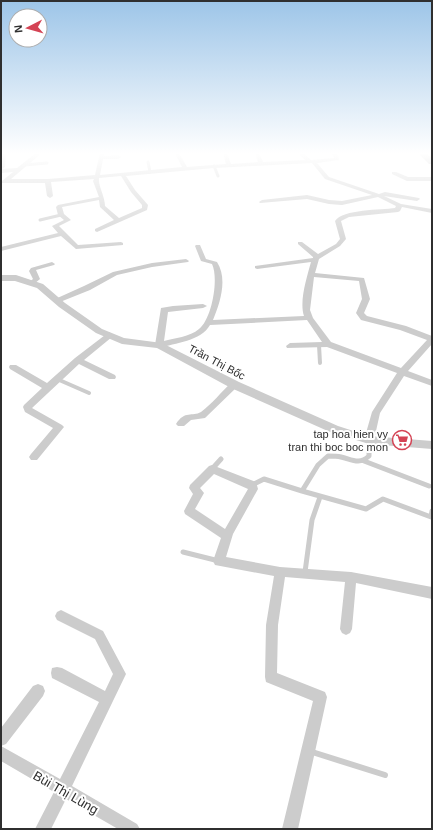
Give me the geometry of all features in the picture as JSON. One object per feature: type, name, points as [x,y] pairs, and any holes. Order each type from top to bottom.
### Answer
[{"type":"street","points":[[49,192],[50,196]]},
{"type":"street","points":[[100,192],[102,198],[102,206],[118,221]]},
{"type":"street","points":[[97,230],[142,212],[145,205],[134,192]]},
{"type":"street","points":[[367,192],[380,196],[398,207],[403,216]]},
{"type":"street","points":[[262,202],[307,197],[329,202],[342,203],[393,195],[417,199]]},
{"type":"street","points":[[102,198],[60,206],[61,215],[68,220],[55,226],[76,247],[121,244]]},
{"type":"street","points":[[257,267],[316,259],[338,245],[343,239],[338,221],[340,218],[348,215],[398,207],[432,211]]},
{"type":"street","points":[[1,249],[62,234]]},
{"type":"street","points":[[300,243],[316,259]]},
{"type":"street","points":[[198,246],[203,260],[215,263],[218,267],[219,284],[209,323],[202,332],[160,345],[164,310],[203,306]]},
{"type":"street","points":[[316,259],[311,275],[306,310],[328,344]]},
{"type":"street","points":[[56,300],[87,288],[115,273],[152,265],[186,261]]},
{"type":"street","points":[[32,282],[37,279],[32,271],[33,268],[52,264]]},
{"type":"street","points":[[311,275],[362,279],[366,299],[360,313],[364,318],[403,328],[432,339],[404,371],[376,412],[369,440]]},
{"type":"street","name":"Trần Thị Bốc","points":[[1,278],[16,278],[32,282],[40,286],[56,300],[99,331],[122,341],[139,344],[160,345],[234,385],[326,426],[369,440],[432,445]]},
{"type":"street","points":[[209,323],[310,318]]},
{"type":"street","points":[[34,457],[59,427],[26,408],[78,360],[109,335]]},
{"type":"street","points":[[290,346],[328,344],[404,371],[432,383]]},
{"type":"street","points":[[78,360],[112,377]]},
{"type":"street","points":[[13,367],[48,387]]},
{"type":"street","points":[[181,424],[188,418],[200,417],[234,385]]},
{"type":"street","points":[[227,536],[189,512],[199,493],[194,488],[212,469],[252,485],[253,489],[227,536],[219,561],[280,572],[306,572],[351,577],[432,593]]},
{"type":"street","points":[[280,572],[272,625],[271,677],[320,697],[290,829]]},
{"type":"street","points":[[346,629],[351,577]]},
{"type":"street","points":[[43,829],[120,674],[99,635],[60,616]]},
{"type":"street","points":[[57,674],[107,699]]},
{"type":"street","points":[[1,739],[38,691]]},
{"type":"street","name":"Bùi Thị Lùng","points":[[1,753],[132,829]]},
{"type":"lane","points":[[40,220],[61,215]]},
{"type":"lane","points":[[319,345],[320,363]]},
{"type":"lane","points":[[57,379],[89,393]]},
{"type":"lane","points":[[302,491],[318,465],[328,456],[345,458],[355,463],[364,461],[369,456],[369,440]]},
{"type":"lane","points":[[212,469],[221,459]]},
{"type":"lane","points":[[364,461],[429,486]]},
{"type":"lane","points":[[252,485],[264,479],[320,497],[366,509],[383,499],[431,517],[432,511]]},
{"type":"lane","points":[[306,572],[312,520],[320,497]]},
{"type":"lane","points":[[183,552],[219,561]]},
{"type":"lane","points":[[308,751],[385,775]]},
{"type":"place","name":"tap hoa hien vy tran thi boc boc mon","points":[[402,440]]}]
